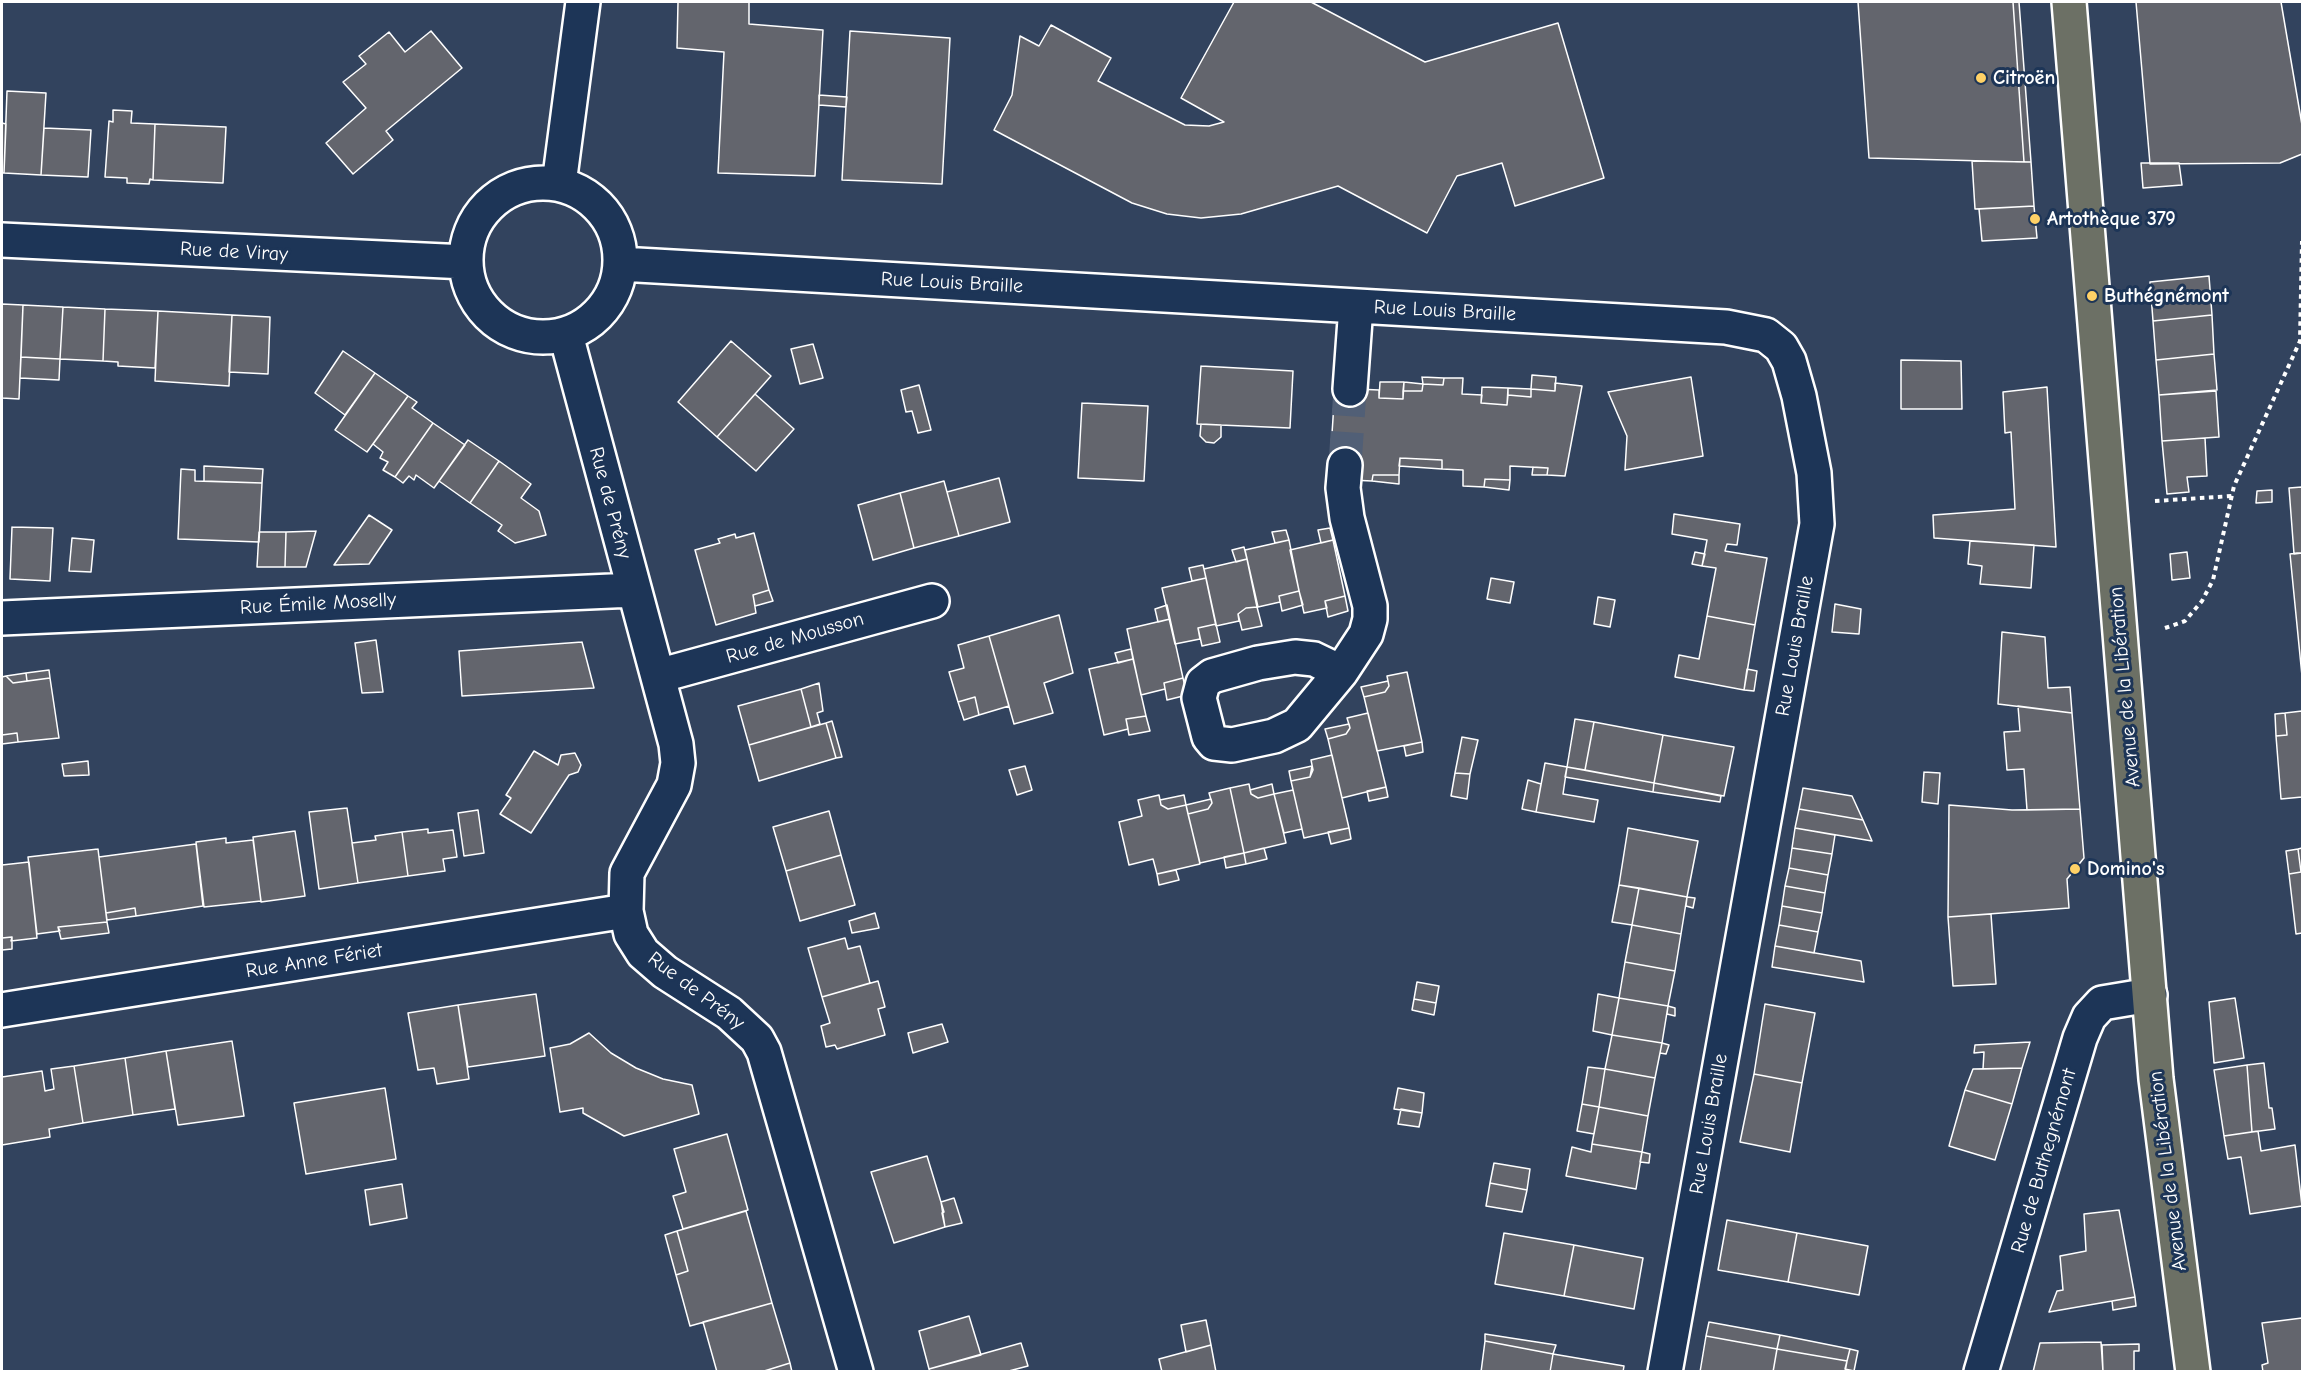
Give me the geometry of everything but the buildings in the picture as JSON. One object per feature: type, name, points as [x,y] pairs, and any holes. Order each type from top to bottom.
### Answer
[{"type":"main road","name":"Avenue de la Libération","points":[[2069,2],[2156,1079],[2193,1371]]},
{"type":"street","points":[[559,184],[583,2]]},
{"type":"street","points":[[527,184],[559,184],[577,190],[598,206],[612,226],[619,245],[620,264],[615,289],[604,308],[590,323],[566,335],[539,338],[516,333],[497,323],[482,308],[471,290],[466,262],[468,239],[479,218],[505,193],[527,184]]},
{"type":"street","name":"Rue de Viray","points":[[2,240],[466,262]]},
{"type":"street","name":"Rue Louis Braille","points":[[620,264],[1750,330],[1766,334],[1781,347],[1789,361],[1799,396],[1814,473],[1817,524],[1665,1371]]},
{"type":"street","name":"Rue Louis Braille","points":[[1350,389],[1356,306]]},
{"type":"street","name":"Rue de Prény","points":[[566,335],[676,744],[678,763],[674,785],[627,873],[626,911],[632,934],[643,953],[684,986],[729,1012],[757,1039],[764,1052],[856,1371]]},
{"type":"street","points":[[1341,672],[1366,634],[1371,619],[1370,606],[1347,518],[1343,488],[1345,465]]},
{"type":"street","name":"Rue Émile Moselly","points":[[2,618],[634,590]]},
{"type":"street","name":"Rue de Mousson","points":[[658,676],[932,601]]},
{"type":"street","name":"Rue Anne Fériet","points":[[2,1010],[626,911]]},
{"type":"street","name":"Rue de Buthegnémont","points":[[1982,1371],[2080,1038],[2089,1017],[2102,1003],[2150,995]]},
{"type":"path","points":[[2165,628],[2185,621],[2202,601],[2213,580],[2232,496],[2241,469],[2300,341],[2302,241]]},
{"type":"path","points":[[2155,501],[2232,496]]},
{"type":"tunnel","points":[[1345,465],[1350,389]]},
{"type":"place","name":"Citroën","points":[[1981,78]]},
{"type":"place","name":"Artothèque 379","points":[[2035,219]]},
{"type":"place","name":"Buthégnémont","points":[[2092,296]]},
{"type":"place","name":"Domino's","points":[[2075,869]]}]
